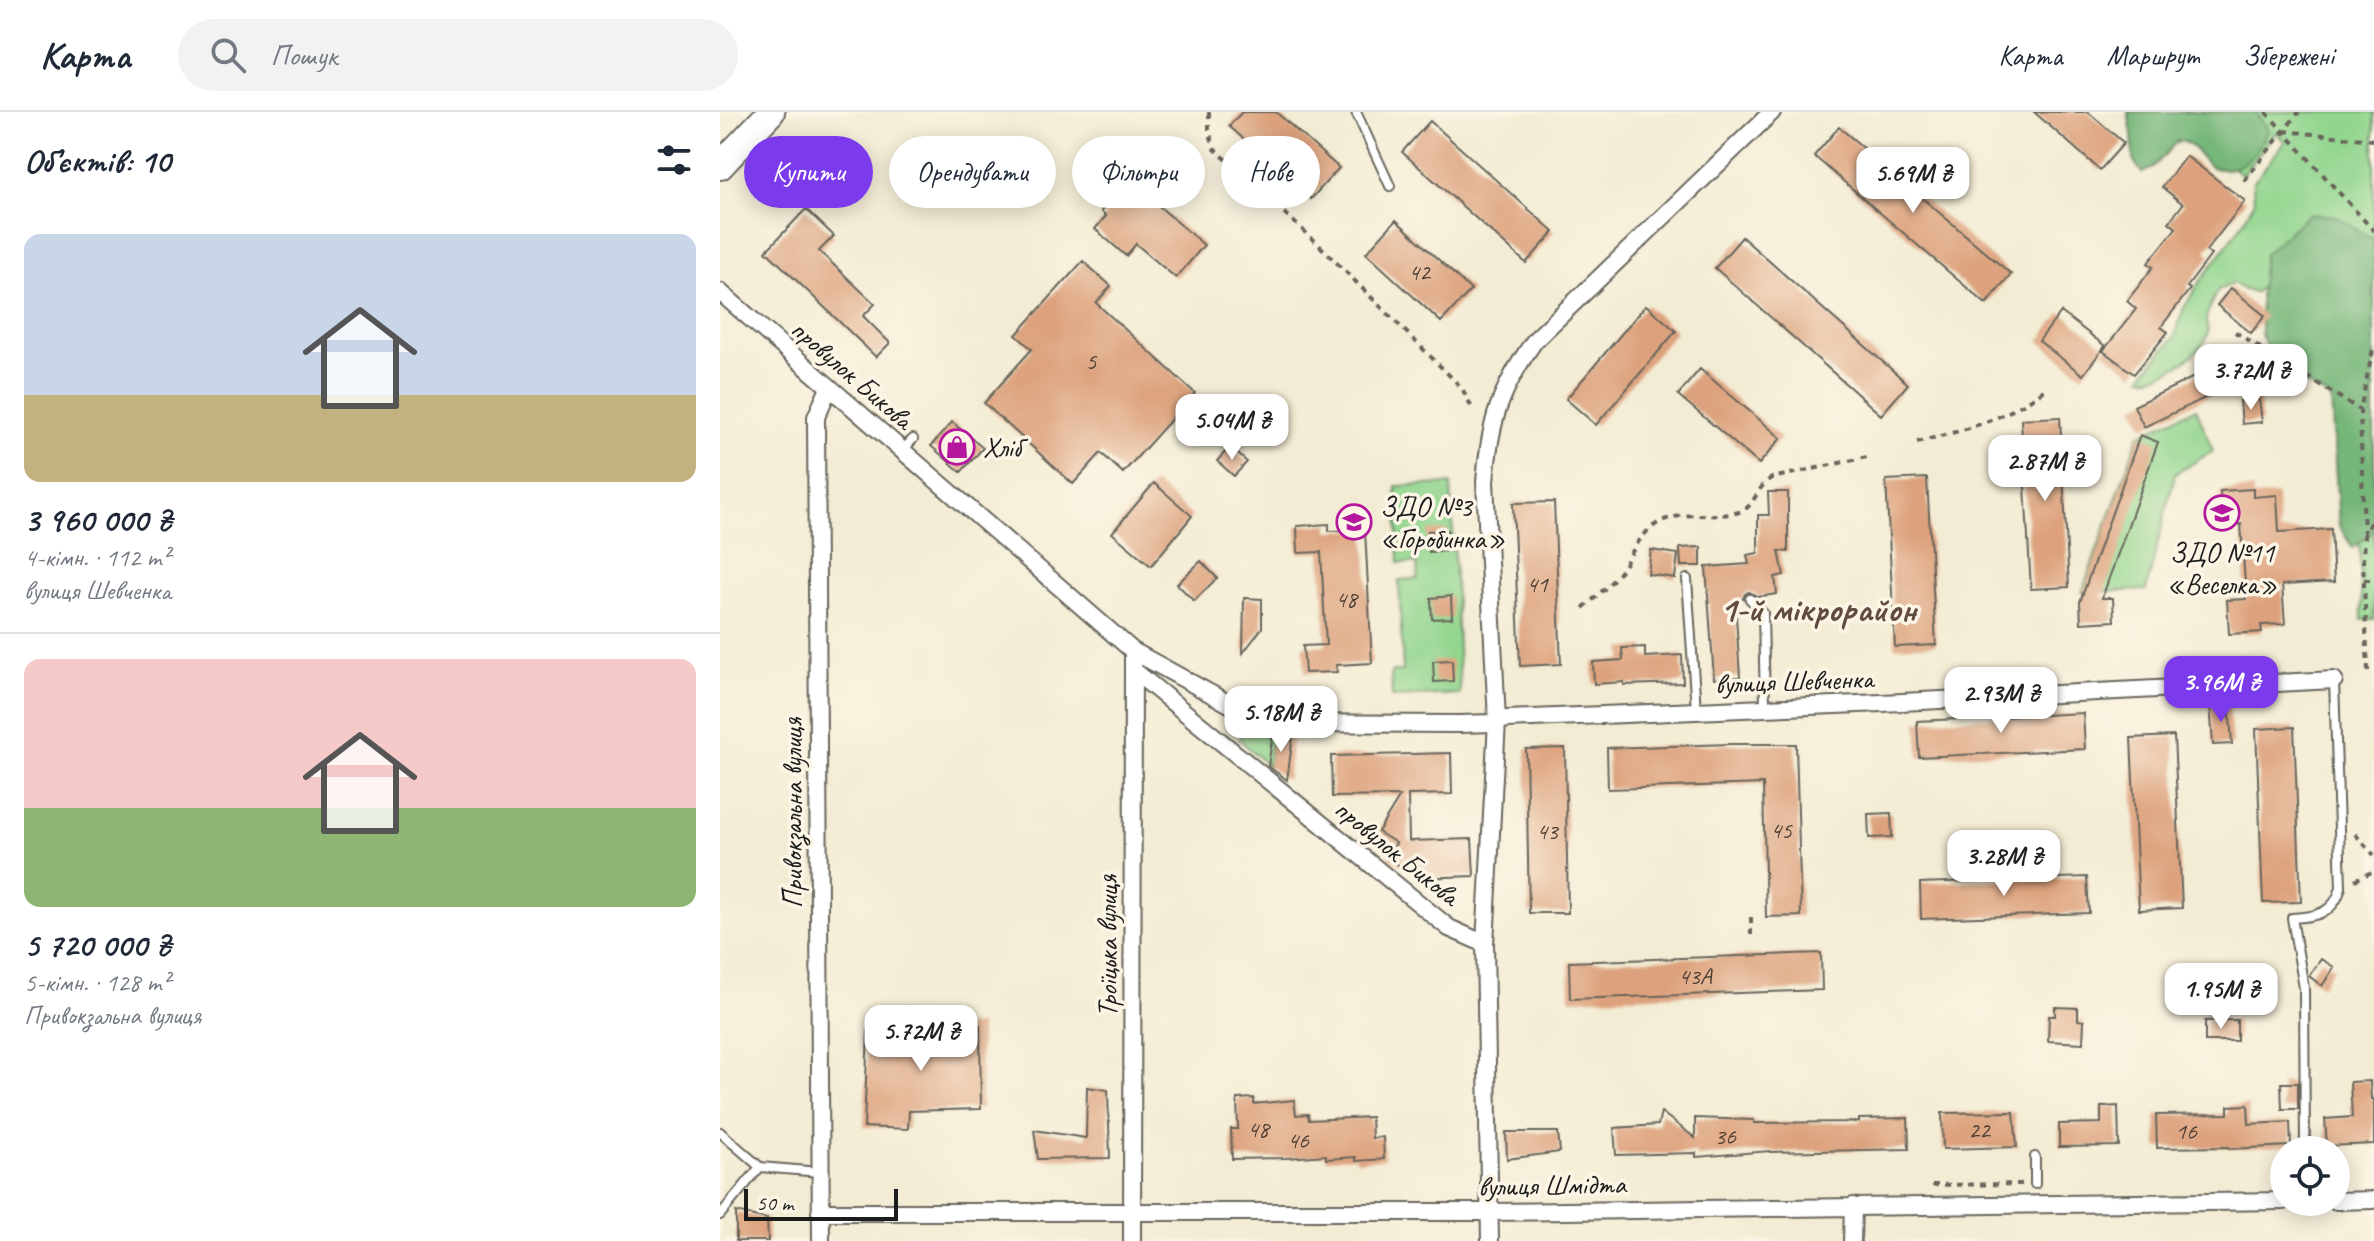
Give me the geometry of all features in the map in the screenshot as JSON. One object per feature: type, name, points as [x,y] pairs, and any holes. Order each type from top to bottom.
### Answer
[{"type":"main road","points":[[720,166],[771,112]]},
{"type":"street","points":[[1490,1241],[1485,944],[1497,721],[1485,482],[1488,444],[1497,407],[1513,372],[1543,331],[1772,112]]},
{"type":"street","name":"провулок Бикова","points":[[720,292],[829,388],[907,445],[1133,651]]},
{"type":"street","name":"Привокзальна вулиця","points":[[821,1241],[816,417],[829,388]]},
{"type":"street","name":"вулиця Шевченка","points":[[1133,651],[1264,723],[1460,724],[1507,719],[2334,680]]},
{"type":"street","name":"Троїцька вулиця","points":[[1132,1241],[1133,651]]},
{"type":"street","name":"провулок Бикова","points":[[1133,670],[1449,928],[1485,944]]},
{"type":"street","points":[[2350,1201],[2374,1200]]},
{"type":"street","name":"вулиця Шмідта","points":[[820,1212],[1490,1212],[2270,1201]]},
{"type":"street","points":[[1852,1241],[1853,1206]]},
{"type":"lane","points":[[1356,112],[1390,186]]},
{"type":"lane","points":[[1687,579],[1696,711]]},
{"type":"lane","points":[[1750,599],[1763,613],[1765,708]]},
{"type":"lane","points":[[2305,1136],[2304,988],[2292,918],[2321,915],[2338,898],[2341,887],[2334,680]]},
{"type":"lane","points":[[720,1132],[760,1167],[820,1172]]},
{"type":"lane","points":[[2035,1157],[2035,1184]]},
{"type":"lane","points":[[720,1215],[760,1167]]},
{"type":"path","points":[[1209,112],[1209,131],[1215,149],[1320,246],[1462,388],[1472,408]]},
{"type":"path","points":[[2266,112],[2374,231]]},
{"type":"path","points":[[2244,181],[2299,112]]},
{"type":"path","points":[[2284,131],[2374,140]]},
{"type":"path","points":[[2235,332],[2360,410]]},
{"type":"path","points":[[2368,671],[2360,410],[2374,345]]},
{"type":"path","points":[[1917,442],[1959,432],[2004,415],[2044,390]]},
{"type":"path","points":[[1583,608],[1613,580],[1641,538],[1660,521],[1674,517],[1737,513],[1750,505],[1760,487],[1772,478],[1867,457]]},
{"type":"path","points":[[2364,535],[2374,515]]},
{"type":"path","points":[[2363,562],[2374,561]]},
{"type":"path","points":[[2364,580],[2374,580]]},
{"type":"path","points":[[2355,834],[2374,855]]},
{"type":"path","points":[[2341,887],[2374,871]]},
{"type":"path","points":[[1751,917],[1751,935]]},
{"type":"green space","points":[[2128,112],[2255,112],[2269,130],[2251,157],[2239,166],[2212,167],[2190,145],[2178,140],[2153,168],[2142,173],[2133,160]]},
{"type":"green space","points":[[2141,112],[2374,112],[2374,619],[2362,620],[2355,411],[2275,275],[2254,293],[2234,283],[2218,290],[2207,316],[2208,333],[2199,349],[2159,375],[2141,377],[2175,336],[2183,310],[2197,286],[2254,203],[2253,182],[2285,142],[2276,132],[2242,175],[2189,130],[2177,143]]},
{"type":"green space","points":[[2309,214],[2336,216],[2374,240],[2374,531],[2353,548],[2339,526],[2331,399],[2276,366],[2261,335],[2260,293],[2264,254]]},
{"type":"green space","points":[[2196,408],[2213,451],[2175,474],[2146,590],[2082,592],[2139,435]]},
{"type":"green space","points":[[1451,484],[1460,694],[1392,697],[1391,672],[1403,671],[1399,580],[1418,579],[1417,563],[1399,563],[1396,486]]},
{"type":"green space","points":[[1246,726],[1272,737],[1268,766],[1239,739]]},
{"type":"building","points":[[1242,112],[1276,112],[1303,136],[1240,136],[1229,126]]},
{"type":"building","points":[[2034,112],[2088,112],[2124,143],[2100,170]]},
{"type":"building","points":[[1430,121],[1554,232],[1526,263],[1402,152]]},
{"type":"building","points":[[1839,127],[2011,274],[1986,304],[1814,156]]},
{"type":"building","points":[[1320,151],[1339,168],[1320,189]]},
{"type":"building","points":[[2186,156],[2245,201],[2206,251],[2211,255],[2161,327],[2168,332],[2134,374],[2103,351],[2136,309],[2127,301],[2153,267],[2148,263],[2176,228],[2169,222],[2183,204],[2162,187]]},
{"type":"building","points":[[1104,208],[1161,208],[1204,245],[1176,278],[1136,244],[1126,256],[1095,229],[1106,216],[1101,211]]},
{"type":"building","points":[[806,209],[834,236],[819,251],[875,304],[863,316],[890,343],[876,357],[766,251]]},
{"type":"building","points":[[1396,220],[1471,290],[1441,322],[1366,253]]},
{"type":"building","points":[[1742,237],[1908,384],[1881,415],[1715,268]]},
{"type":"building","points":[[1083,261],[1111,286],[1096,303],[1195,393],[1123,473],[1101,453],[1073,484],[984,403],[1032,349],[1016,335]]},
{"type":"building","points":[[2231,288],[2265,316],[2251,333],[2217,305]]},
{"type":"building","points":[[1646,305],[1676,331],[1596,425],[1566,399]]},
{"type":"building","points":[[2061,312],[2105,346],[2083,375],[2039,341]]},
{"type":"building","points":[[2254,348],[2264,370],[2144,427],[2134,406]]},
{"type":"building","points":[[1700,369],[1781,438],[1759,464],[1678,395]]},
{"type":"building","points":[[2259,399],[2262,422],[2242,424],[2240,401]]},
{"type":"building","points":[[2060,417],[2069,587],[2031,589],[2021,419]]},
{"type":"building","name":"Хліб","points":[[952,422],[983,448],[961,472],[931,446]]},
{"type":"building","points":[[2140,435],[2158,442],[2102,598],[2113,598],[2114,621],[2081,623],[2080,602]]},
{"type":"building","points":[[1230,447],[1247,462],[1234,476],[1217,461]]},
{"type":"building","points":[[1927,478],[1936,645],[1895,647],[1886,480]]},
{"type":"building","points":[[1154,483],[1192,516],[1151,566],[1112,533]]},
{"type":"building","name":"ЗДО №11 «Веселка»","points":[[2253,489],[2253,497],[2277,495],[2279,532],[2331,529],[2334,582],[2282,585],[2285,624],[2261,625],[2262,632],[2229,634],[2227,600],[2246,599],[2241,524],[2222,525],[2220,491]]},
{"type":"building","points":[[1768,492],[1788,492],[1788,552],[1779,551],[1784,575],[1775,577],[1777,594],[1758,597],[1749,592],[1743,599],[1735,600],[1740,677],[1714,679],[1706,567],[1749,564],[1747,555],[1758,553],[1758,515],[1769,515]]},
{"type":"building","points":[[1554,502],[1561,664],[1520,666],[1513,503]]},
{"type":"building","name":"ЗДО №3 «Горобинка»","points":[[1329,524],[1329,531],[1365,530],[1372,663],[1336,665],[1337,672],[1305,673],[1303,646],[1326,645],[1321,552],[1298,553],[1297,526]]},
{"type":"building","points":[[1448,530],[1449,551],[1429,552],[1428,531]]},
{"type":"building","points":[[1701,547],[1701,566],[1681,566],[1680,548]]},
{"type":"building","points":[[1651,550],[1678,554],[1675,578],[1648,574]]},
{"type":"building","points":[[1201,561],[1217,578],[1194,601],[1177,584]]},
{"type":"building","points":[[1451,596],[1452,618],[1432,619],[1431,598]]},
{"type":"building","points":[[1244,598],[1262,599],[1262,628],[1243,653]]},
{"type":"building","points":[[1645,647],[1645,657],[1682,655],[1683,683],[1594,684],[1593,662],[1623,660],[1622,648]]},
{"type":"building","points":[[1452,660],[1453,681],[1434,682],[1433,661]]},
{"type":"building","points":[[2229,702],[2232,744],[2213,745],[2210,703]]},
{"type":"building","points":[[2083,713],[2085,749],[1919,757],[1917,721]]},
{"type":"building","points":[[2294,727],[2301,902],[2263,903],[2256,729]]},
{"type":"building","points":[[1273,734],[1293,736],[1287,780],[1268,766]]},
{"type":"building","points":[[2174,736],[2182,908],[2139,910],[2131,738]]},
{"type":"building","points":[[1796,744],[1801,916],[1766,917],[1763,784],[1608,789],[1607,748]]},
{"type":"building","points":[[1565,748],[1568,913],[1529,913],[1526,749]]},
{"type":"building","points":[[1451,753],[1452,794],[1408,795],[1409,841],[1472,839],[1474,876],[1420,878],[1387,858],[1396,843],[1378,832],[1400,796],[1332,797],[1331,756]]},
{"type":"building","points":[[1891,813],[1892,837],[1869,838],[1868,814]]},
{"type":"building","points":[[2087,877],[2089,913],[1921,919],[1920,883]]},
{"type":"building","points":[[1821,953],[1822,990],[1570,999],[1569,962]]},
{"type":"building","points":[[2321,959],[2334,967],[2322,986],[2309,976]]},
{"type":"building","points":[[2055,1007],[2078,1008],[2078,1020],[2084,1021],[2083,1043],[2048,1041],[2049,1016],[2055,1016]]},
{"type":"building","points":[[2237,1020],[2237,1041],[2205,1041],[2205,1021]]},
{"type":"building","points":[[980,1025],[981,1109],[909,1111],[908,1129],[864,1127],[868,1031]]},
{"type":"building","points":[[2370,1081],[2371,1099],[2374,1099],[2374,1144],[2350,1145],[2350,1136],[2326,1136],[2325,1119],[2352,1117],[2350,1082]]},
{"type":"building","points":[[2281,1083],[2298,1083],[2298,1109],[2282,1109]]},
{"type":"building","points":[[1087,1087],[1108,1090],[1110,1158],[1038,1159],[1034,1130],[1086,1138]]},
{"type":"building","points":[[1254,1098],[1254,1104],[1294,1100],[1296,1115],[1308,1114],[1309,1120],[1371,1117],[1372,1138],[1383,1137],[1384,1159],[1326,1159],[1326,1155],[1232,1159],[1231,1129],[1238,1129],[1237,1099]]},
{"type":"building","points":[[2248,1105],[2249,1124],[2290,1122],[2291,1136],[2270,1136],[2270,1147],[2157,1148],[2156,1115],[2228,1114],[2228,1106]]},
{"type":"building","points":[[2118,1106],[2119,1146],[2059,1147],[2059,1124],[2101,1123],[2101,1107]]},
{"type":"building","points":[[1661,1112],[1695,1138],[1695,1118],[1754,1120],[1754,1123],[1859,1122],[1859,1119],[1908,1118],[1909,1149],[1770,1151],[1696,1157],[1696,1153],[1616,1155],[1614,1128],[1658,1125]]},
{"type":"building","points":[[2014,1112],[2017,1147],[1943,1149],[1942,1113]]},
{"type":"building","points":[[1506,1132],[1558,1132],[1560,1152],[1507,1159]]},
{"type":"building","points":[[736,1212],[767,1219],[768,1241],[736,1241]]},
{"type":"place","name":"Хліб","points":[[957,447]]},
{"type":"place","name":"ЗДО №11 «Веселка»","points":[[2222,513]]},
{"type":"place","name":"ЗДО №3 «Горобинка»","points":[[1354,522]]},
{"type":"district","name":"1-й мікрорайон","points":[[1818,609]]}]
